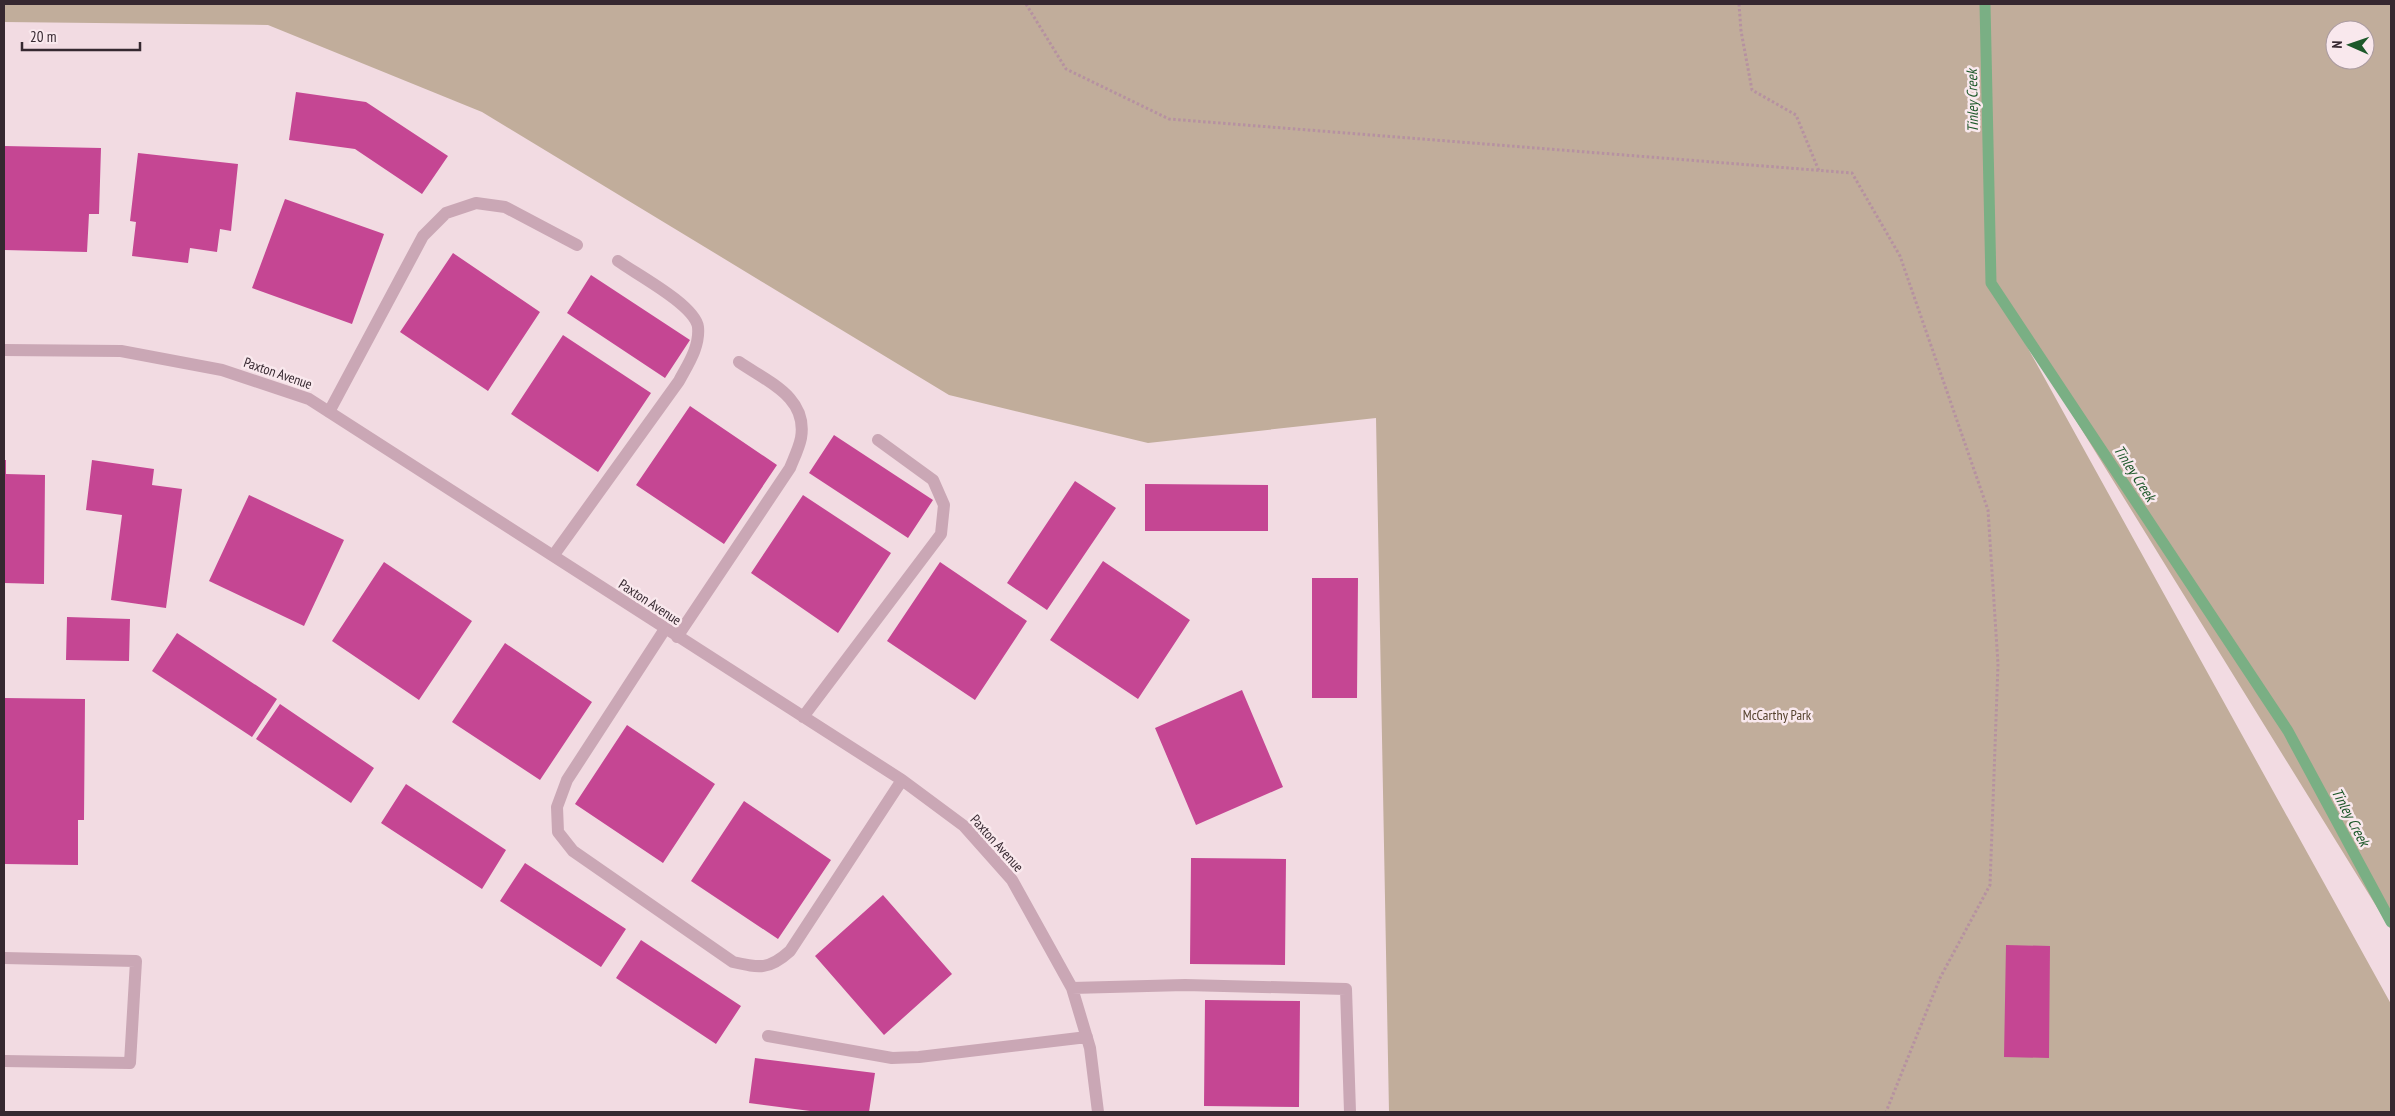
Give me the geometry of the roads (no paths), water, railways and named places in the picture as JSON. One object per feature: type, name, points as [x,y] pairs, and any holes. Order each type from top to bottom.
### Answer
[{"type":"street","points":[[329,412],[423,236],[446,213],[476,203],[505,207],[577,245]]},
{"type":"street","points":[[553,556],[679,381],[695,351],[698,326],[688,309],[618,262]]},
{"type":"street","name":"Paxton Avenue","points":[[4,350],[121,351],[222,370],[309,399],[902,780],[964,826],[1012,880],[1072,988],[1090,1048],[1098,1112]]},
{"type":"street","points":[[677,637],[790,468],[800,438],[801,415],[792,398],[739,362]]},
{"type":"street","points":[[803,717],[941,534],[944,506],[933,480],[878,440]]},
{"type":"street","points":[[666,630],[566,780],[557,807],[558,832],[573,852],[733,962],[755,967],[776,964],[790,951],[902,780]]},
{"type":"street","points":[[4,958],[136,961],[130,1063],[4,1061]]},
{"type":"street","points":[[1072,988],[1185,986],[1346,989],[1350,1112]]},
{"type":"street","points":[[768,1036],[892,1058],[919,1057],[1087,1037]]},
{"type":"waterway","name":"Tinley Creek","points":[[1985,4],[1991,283],[2288,731],[2391,922]]},
{"type":"park label","name":"McCarthy Park","points":[[1777,715]]}]
